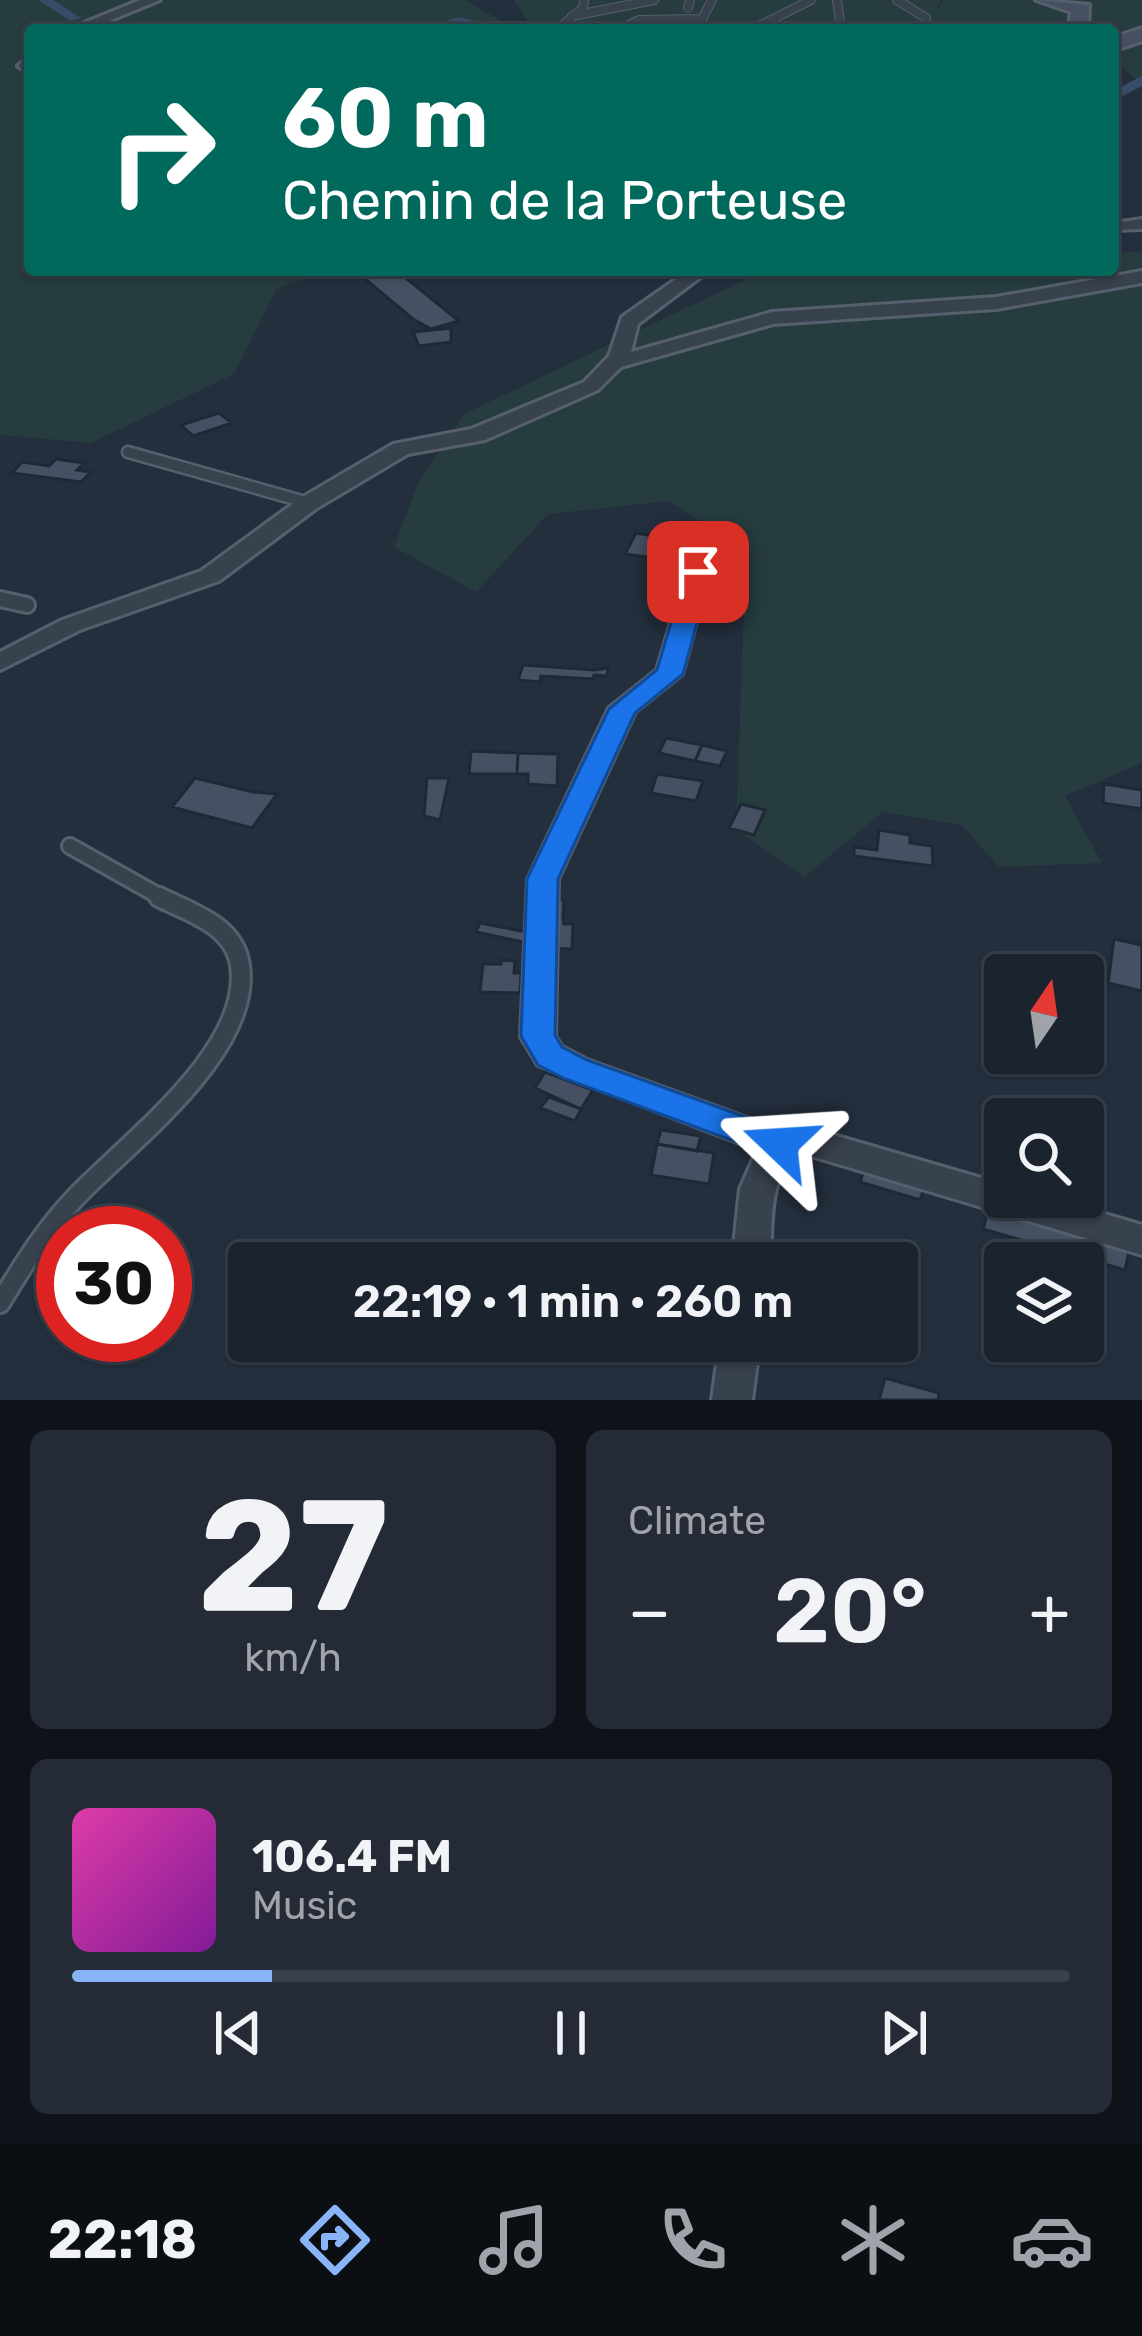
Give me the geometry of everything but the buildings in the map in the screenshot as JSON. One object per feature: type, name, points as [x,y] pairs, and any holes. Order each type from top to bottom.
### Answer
[{"type":"street","points":[[90,24],[152,0]]},
{"type":"street","points":[[1046,0],[1082,9],[1079,24]]},
{"type":"street","points":[[1120,227],[1142,224]]},
{"type":"street","points":[[0,662],[70,625],[210,576],[309,503],[400,449],[477,435],[591,386],[614,363],[629,321],[693,276]]},
{"type":"street","points":[[614,363],[772,318],[996,303],[1142,278]]},
{"type":"street","points":[[698,572],[669,674],[623,709],[543,879],[538,1036],[550,1056],[575,1069],[780,1144]]},
{"type":"street","points":[[754,1242],[764,1160],[780,1144],[800,1139],[1142,1240]]},
{"type":"street","points":[[732,1400],[737,1362]]},
{"type":"lane","points":[[563,24],[583,8],[584,0]]},
{"type":"lane","points":[[572,16],[653,0]]},
{"type":"lane","points":[[629,24],[701,19],[712,0]]},
{"type":"lane","points":[[788,0],[800,4]]},
{"type":"lane","points":[[762,24],[811,0]]},
{"type":"lane","points":[[896,0],[926,18]]},
{"type":"lane","points":[[128,452],[309,503]]},
{"type":"lane","points":[[0,598],[27,605]]},
{"type":"lane","points":[[0,1303],[30,1254],[71,1202],[207,1064],[234,1019],[242,971],[236,949],[218,926],[101,869],[70,845]]},
{"type":"green space","points":[[0,0],[465,0],[507,24],[24,24],[24,276],[313,276],[277,288],[234,374],[91,443],[0,435]]},
{"type":"green space","points":[[514,0],[941,0],[934,14],[943,0],[1142,0],[1142,84],[1119,66],[1119,24],[531,24]]},
{"type":"green space","points":[[1142,251],[1142,763],[1065,796],[1102,863],[999,867],[962,825],[883,812],[804,877],[736,829],[746,551],[669,501],[548,514],[476,592],[394,547],[418,483],[464,414],[753,276],[1119,276],[1119,253]]},
{"type":"waterway","points":[[44,0],[75,18]]},
{"type":"waterway","points":[[447,24],[471,24]]},
{"type":"waterway","points":[[1119,93],[1142,80]]},
{"type":"route","points":[[698,572],[669,674],[623,709],[543,879],[535,1012],[538,1036],[550,1056],[575,1069],[780,1144]]}]
